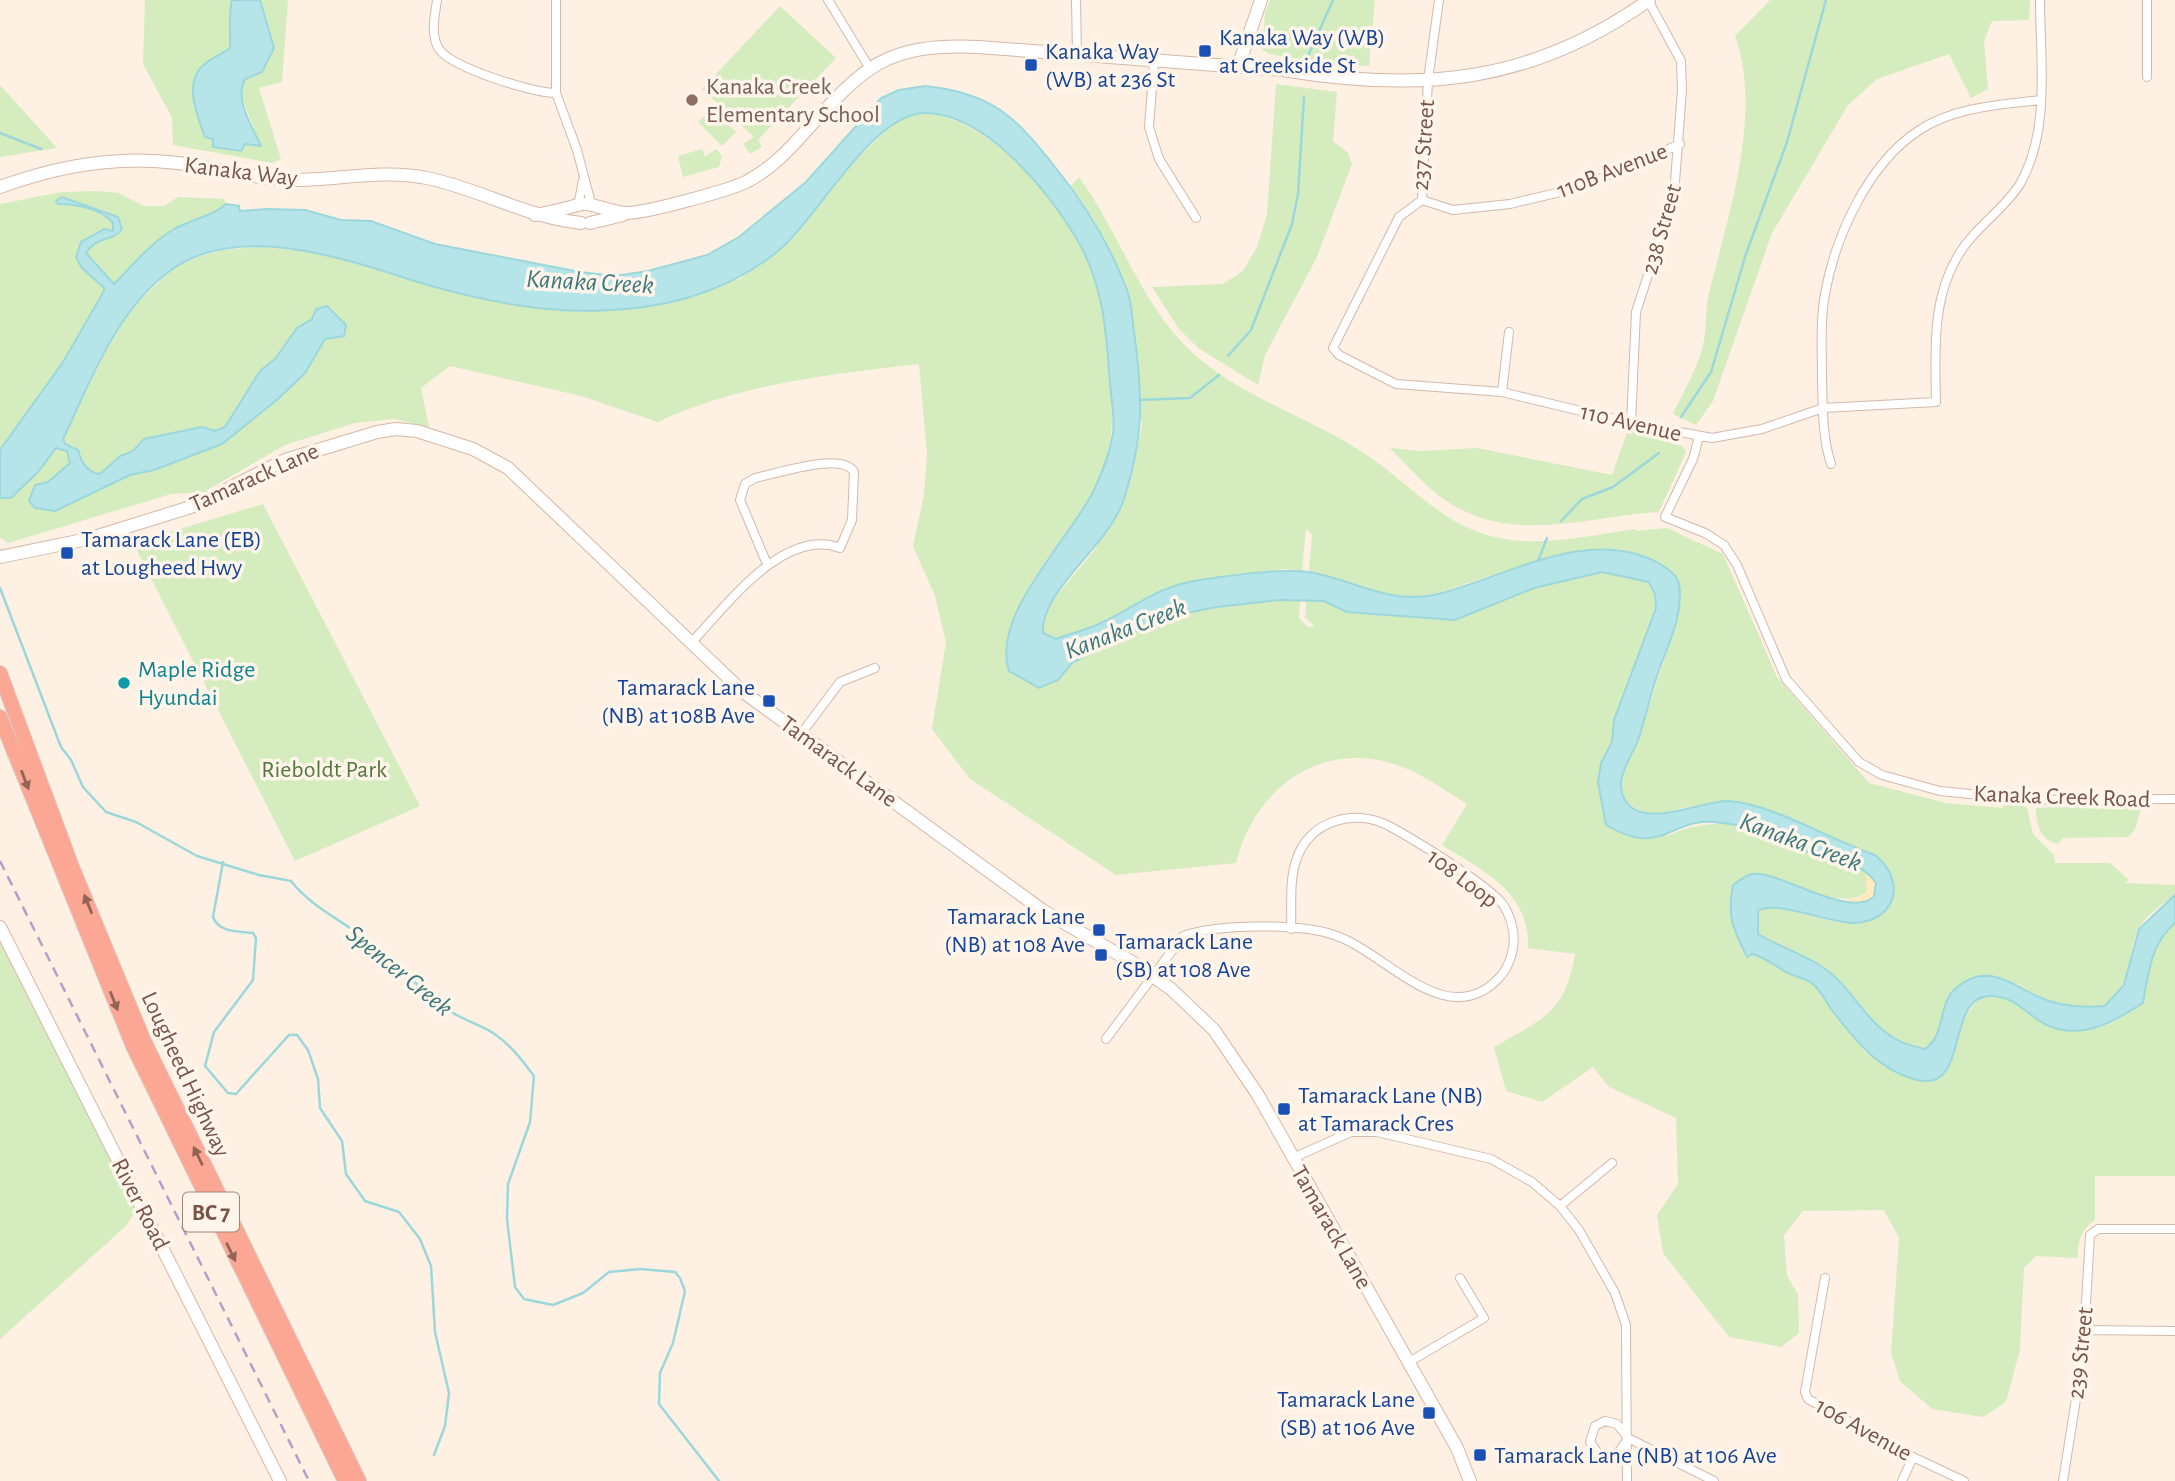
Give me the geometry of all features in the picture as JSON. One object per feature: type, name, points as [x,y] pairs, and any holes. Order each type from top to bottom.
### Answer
[{"type":"highway","name":"Lougheed Highway","points":[[0,673],[72,867],[144,1041],[359,1481]]},
{"type":"highway","name":"Lougheed Highway","points":[[0,717],[133,1046],[236,1264],[345,1481]]},
{"type":"street","points":[[437,0],[433,32],[438,48],[449,60],[540,93],[556,93]]},
{"type":"street","points":[[555,0],[556,93],[593,207],[595,216],[585,223],[575,217],[583,178]]},
{"type":"street","points":[[828,0],[869,68]]},
{"type":"street","points":[[1076,0],[1077,54]]},
{"type":"street","points":[[1238,67],[1261,0]]},
{"type":"street","name":"237 Street","points":[[1333,348],[1399,217],[1422,200],[1428,80],[1439,0]]},
{"type":"street","name":"Kanaka Way","points":[[0,187],[26,177],[89,163],[139,159],[294,180],[410,176],[438,181],[536,215],[585,223],[618,219],[627,214],[725,190],[764,172],[869,68],[909,50],[932,46],[1077,54],[1283,70],[1331,78],[1428,80],[1489,74],[1549,56],[1606,29],[1649,0]]},
{"type":"street","name":"238 Street","points":[[1630,423],[1636,312],[1674,195],[1679,144],[1681,61],[1649,0]]},
{"type":"street","points":[[1831,464],[1824,444],[1822,319],[1828,283],[1850,220],[1882,164],[1900,145],[1935,120],[1978,108],[2040,100],[2040,0]]},
{"type":"street","points":[[2147,0],[2147,77]]},
{"type":"street","points":[[1154,62],[1149,127],[1159,159],[1196,218]]},
{"type":"street","name":"110 Avenue","points":[[1333,348],[1339,355],[1396,384],[1502,392],[1699,437],[1744,434],[1822,408],[1936,402],[1936,320],[1944,284],[1963,247],[2019,184],[2036,141],[2040,100]]},
{"type":"street","name":"110B Avenue","points":[[1422,200],[1453,210],[1510,205],[1582,187],[1679,144]]},
{"type":"street","name":"Kanaka Way","points":[[0,176],[26,177]]},
{"type":"street","points":[[536,215],[584,204],[593,207]]},
{"type":"street","name":"Kanaka Way","points":[[593,207],[627,214]]},
{"type":"street","points":[[1502,392],[1509,332]]},
{"type":"street","name":"Tamarack Lane","points":[[0,557],[88,539],[144,522],[211,499],[303,453],[377,432],[405,429],[445,438],[490,457],[508,468],[690,645],[742,691],[1042,910],[1152,975],[1196,1012],[1230,1050],[1457,1448],[1470,1481]]},
{"type":"street","name":"Kanaka Creek Road","points":[[1699,437],[1693,459],[1665,517],[1705,533],[1724,545],[1737,565],[1786,679],[1859,762],[1882,775],[1940,791],[2031,800],[2175,799]]},
{"type":"street","points":[[690,645],[766,564],[801,547],[824,543],[841,551],[852,520],[854,472],[846,464],[831,462],[755,478],[745,484],[740,500],[766,564]]},
{"type":"street","points":[[801,734],[840,682],[875,668]]},
{"type":"street","name":"108 Loop","points":[[1106,1039],[1183,936],[1199,931],[1216,928],[1291,929],[1335,935],[1432,993],[1454,998],[1482,991],[1497,980],[1509,961],[1514,940],[1511,919],[1495,897],[1390,827],[1365,818],[1344,818],[1326,824],[1301,848],[1293,872],[1291,929]]},
{"type":"street","name":"River Road","points":[[0,927],[280,1481]]},
{"type":"street","points":[[1293,1158],[1350,1132],[1385,1133],[1502,1164],[1532,1182],[1560,1206],[1578,1230],[1615,1293],[1626,1325],[1628,1481]]},
{"type":"street","points":[[1560,1206],[1612,1164]]},
{"type":"street","name":"239 Street","points":[[2063,1481],[2085,1330],[2088,1242],[2092,1231],[2175,1229]]},
{"type":"street","points":[[1409,1362],[1484,1318],[1460,1278]]},
{"type":"street","name":"106 Avenue","points":[[1825,1278],[1805,1392],[1814,1404],[1964,1481]]},
{"type":"street","points":[[2085,1330],[2175,1331]]},
{"type":"street","points":[[1628,1438],[1622,1450],[1612,1456],[1595,1452],[1590,1442],[1591,1431],[1605,1421],[1617,1424],[1628,1438],[1714,1481]]},
{"type":"street","points":[[1902,1481],[1913,1457]]},
{"type":"green space","points":[[145,0],[232,0],[230,48],[206,63],[213,139],[241,151],[245,144],[260,145],[239,90],[262,11],[260,0],[288,0],[282,82],[259,88],[281,159],[272,163],[173,145],[172,118],[143,64]]},
{"type":"green space","points":[[1270,0],[1375,0],[1369,66],[1335,65],[1269,54],[1262,49],[1265,13]]},
{"type":"green space","points":[[1770,0],[2030,0],[2029,20],[1992,21],[1984,41],[1988,89],[1971,98],[1949,54],[1877,79],[1848,105],[1772,233],[1713,401],[1696,425],[1673,414],[1702,349],[1708,299],[1740,165],[1745,98],[1743,66],[1735,36]]},
{"type":"green space","points":[[780,6],[836,58],[758,140],[762,147],[750,154],[743,144],[754,137],[702,89]]},
{"type":"green space","points":[[1276,84],[1337,92],[1333,141],[1348,153],[1352,164],[1316,259],[1265,355],[1258,385],[1198,348],[1179,329],[1152,287],[1223,284],[1243,271],[1257,247],[1267,214]]},
{"type":"green space","points":[[0,85],[57,148],[0,157]]},
{"type":"green space","points":[[712,109],[736,132],[722,146],[698,122]]},
{"type":"green space","points":[[924,113],[953,120],[982,135],[1010,157],[1036,184],[1060,213],[1080,244],[1095,275],[1104,303],[1112,411],[1108,452],[1095,488],[1025,593],[1010,635],[1057,680],[1107,642],[1137,629],[1170,618],[1237,604],[1300,601],[1299,618],[1308,627],[1315,626],[1305,618],[1306,601],[1324,601],[1347,612],[1455,620],[1534,588],[1602,572],[1649,582],[1655,594],[1656,608],[1614,720],[1612,742],[1601,763],[1598,782],[1667,836],[1709,824],[1738,825],[1767,832],[1805,851],[1843,861],[1866,872],[1867,892],[1843,899],[1812,893],[1754,874],[1733,886],[1731,915],[1746,957],[1752,954],[1775,962],[1783,971],[1812,983],[1866,1053],[1950,1066],[1958,1036],[1970,1009],[1979,1000],[1990,995],[2005,996],[2048,1023],[2062,1028],[2089,1030],[2105,1026],[2143,1003],[2156,949],[2175,923],[2175,1176],[2095,1176],[2095,1220],[2081,1236],[2078,1258],[2036,1256],[2024,1268],[2020,1349],[2006,1402],[1983,1417],[1932,1409],[1900,1381],[1891,1353],[1899,1238],[1884,1210],[1803,1211],[1784,1235],[1787,1276],[1798,1294],[1799,1333],[1781,1347],[1729,1337],[1663,1253],[1657,1215],[1678,1184],[1676,1118],[1609,1087],[1593,1067],[1542,1102],[1506,1091],[1494,1047],[1538,1021],[1557,1003],[1571,974],[1575,954],[1528,948],[1527,929],[1513,898],[1488,874],[1442,845],[1467,804],[1433,782],[1397,765],[1369,759],[1342,759],[1317,765],[1294,776],[1258,813],[1245,836],[1236,863],[1116,875],[970,779],[932,729],[946,642],[935,596],[913,546],[924,495],[927,454],[919,364],[786,382],[721,398],[658,422],[581,396],[450,366],[421,388],[429,427],[394,419],[355,423],[285,445],[204,492],[171,494],[8,543],[0,538],[0,498],[11,498],[56,448],[67,451],[70,463],[48,482],[41,482],[35,508],[55,511],[130,475],[154,470],[222,444],[278,399],[305,373],[325,339],[312,319],[297,328],[275,359],[260,371],[225,427],[215,431],[202,427],[144,439],[133,451],[120,456],[100,475],[87,468],[73,446],[64,444],[62,439],[117,330],[139,301],[175,267],[222,250],[258,247],[325,253],[410,280],[518,305],[740,279],[797,233],[848,168],[891,125],[907,115]]},
{"type":"green space","points":[[702,149],[705,157],[716,149],[722,156],[719,167],[683,177],[678,156]]},
{"type":"green space","points":[[1079,177],[1164,321],[1200,359],[1222,376],[1347,443],[1386,469],[1429,504],[1476,531],[1512,540],[1548,541],[1636,529],[1667,528],[1723,554],[1777,677],[1869,783],[1946,803],[2003,808],[2002,803],[2023,805],[2027,808],[2033,834],[2054,855],[2055,863],[2110,863],[2129,880],[2125,883],[2175,885],[2175,895],[2149,915],[2138,930],[2126,978],[2115,996],[2105,1006],[2070,1005],[2049,1000],[2018,984],[1946,1005],[1934,1043],[1925,1049],[1910,1046],[1885,1032],[1821,965],[1758,934],[1758,911],[1771,906],[1839,923],[1886,912],[1875,855],[1749,804],[1732,801],[1654,815],[1635,808],[1625,800],[1622,789],[1625,762],[1637,743],[1678,617],[1678,581],[1621,549],[1543,558],[1438,593],[1412,598],[1386,596],[1309,572],[1312,535],[1306,528],[1302,571],[1284,569],[1167,587],[1100,623],[1056,639],[1043,633],[1047,607],[1093,552],[1123,502],[1142,426],[1128,293],[1093,218],[1071,186]]},
{"type":"green space","points":[[61,192],[119,193],[144,206],[164,206],[178,197],[225,199],[226,204],[158,240],[114,284],[86,253],[96,240],[118,235],[118,217],[62,197],[62,205],[75,204],[89,208],[113,223],[113,231],[92,234],[78,255],[81,267],[104,291],[63,362],[0,450],[0,204]]},
{"type":"green space","points":[[1628,430],[1682,446],[1686,452],[1659,512],[1557,524],[1507,524],[1458,508],[1413,473],[1390,448],[1420,451],[1477,448],[1612,475]]},
{"type":"green space","name":"Rieboldt Park","points":[[263,504],[420,806],[295,861],[133,543]]},
{"type":"green space","points":[[2140,806],[2141,809],[2135,829],[2128,837],[2063,838],[2058,844],[2047,839],[2040,830],[2036,808]]},
{"type":"green space","points":[[0,939],[136,1211],[126,1226],[0,1339]]},
{"type":"sand","points":[[1866,872],[1876,883],[1874,897],[1858,903],[1845,900],[1860,898],[1867,892]]},
{"type":"water","points":[[232,0],[260,0],[274,48],[262,72],[245,79],[242,87],[243,104],[261,146],[245,144],[241,151],[213,147],[213,139],[205,137],[198,119],[193,88],[199,70],[230,48]]},
{"type":"water","name":"Kanaka Creek","points":[[925,86],[968,94],[985,101],[1014,121],[1027,134],[1066,181],[1096,226],[1113,257],[1130,300],[1140,397],[1138,435],[1131,476],[1124,499],[1105,534],[1052,601],[1045,617],[1043,633],[1056,639],[1099,624],[1168,588],[1220,577],[1268,572],[1308,572],[1387,594],[1420,597],[1438,594],[1520,566],[1577,551],[1606,549],[1633,553],[1672,572],[1679,584],[1680,597],[1677,621],[1638,740],[1622,776],[1625,800],[1633,809],[1658,814],[1728,801],[1763,808],[1875,855],[1891,876],[1893,897],[1881,915],[1855,923],[1766,908],[1758,911],[1758,934],[1821,966],[1835,977],[1877,1025],[1906,1044],[1925,1049],[1936,1036],[1950,995],[1966,981],[1976,977],[1996,977],[2062,1005],[2105,1006],[2124,985],[2139,929],[2175,895],[2175,923],[2156,949],[2143,1003],[2099,1027],[2075,1031],[2049,1026],[2002,997],[1978,999],[1968,1010],[1961,1025],[1952,1058],[1945,1072],[1934,1080],[1917,1080],[1890,1069],[1868,1052],[1810,982],[1752,954],[1747,957],[1731,915],[1733,885],[1744,877],[1752,874],[1764,875],[1847,902],[1862,902],[1874,897],[1876,883],[1853,864],[1805,851],[1784,839],[1748,827],[1713,822],[1698,823],[1653,838],[1640,838],[1606,825],[1598,782],[1601,763],[1612,742],[1614,720],[1656,608],[1655,594],[1649,582],[1602,572],[1534,588],[1455,620],[1347,612],[1324,601],[1279,600],[1217,607],[1181,614],[1117,639],[1072,663],[1058,680],[1039,688],[1009,671],[1006,649],[1011,626],[1021,602],[1083,509],[1108,455],[1114,420],[1107,345],[1093,275],[1087,258],[1066,221],[1014,159],[971,126],[948,116],[925,113],[905,118],[885,130],[847,170],[794,236],[778,251],[746,273],[700,294],[646,307],[580,311],[503,303],[421,283],[322,254],[290,249],[259,246],[229,248],[200,255],[174,268],[154,284],[121,323],[96,369],[63,439],[65,444],[78,450],[83,463],[92,472],[100,474],[120,456],[133,451],[144,439],[202,427],[215,431],[225,427],[260,371],[275,359],[297,328],[312,319],[316,309],[327,306],[346,325],[344,336],[325,339],[305,373],[278,399],[222,444],[154,470],[130,475],[55,511],[35,508],[29,501],[35,485],[48,482],[70,463],[67,451],[56,448],[38,472],[11,498],[0,498],[0,450],[63,362],[104,291],[82,268],[76,257],[81,242],[104,229],[113,231],[113,223],[87,208],[58,204],[56,201],[62,197],[118,217],[122,229],[114,236],[95,243],[86,253],[114,284],[167,234],[215,212],[226,204],[239,206],[240,211],[305,210],[341,220],[371,221],[435,244],[580,272],[615,276],[648,271],[707,255],[739,237],[806,182],[881,98],[899,90]]},
{"type":"waterway","points":[[1308,56],[1333,0]]},
{"type":"waterway","points":[[1681,417],[1711,372],[1746,254],[1787,142],[1826,0]]},
{"type":"waterway","points":[[1228,356],[1251,330],[1292,224],[1298,194],[1304,97]]},
{"type":"waterway","points":[[0,133],[41,149]]},
{"type":"waterway","points":[[1139,400],[1190,398],[1219,375]]},
{"type":"waterway","points":[[1561,521],[1582,499],[1613,487],[1659,453]]},
{"type":"waterway","points":[[1538,561],[1547,538]]},
{"type":"waterway","name":"Spencer Creek","points":[[0,588],[61,747],[71,760],[83,787],[106,812],[136,822],[197,856],[259,875],[291,881],[315,904],[371,943],[438,1002],[499,1037],[525,1064],[534,1076],[530,1122],[508,1184],[507,1219],[515,1287],[524,1299],[553,1305],[583,1293],[609,1272],[640,1269],[675,1272],[685,1291],[673,1343],[660,1373],[659,1404],[719,1481]]},
{"type":"waterway","points":[[223,862],[213,917],[224,929],[253,933],[256,938],[253,980],[214,1032],[205,1066],[228,1093],[236,1094],[289,1035],[297,1035],[308,1050],[318,1079],[320,1108],[342,1141],[346,1174],[365,1201],[399,1212],[420,1239],[431,1266],[435,1332],[449,1393],[445,1426],[434,1455]]},
{"type":"railway","points":[[0,861],[309,1481]]},
{"type":"place","name":"Kanaka Way (WB) at Creekside St","points":[[1205,51]]},
{"type":"place","name":"Kanaka Way (WB) at 236 St","points":[[1031,65]]},
{"type":"place","name":"Kanaka Creek Elementary School","points":[[692,100]]},
{"type":"place","name":"Tamarack Lane (EB) at Lougheed Hwy","points":[[67,553]]},
{"type":"place","name":"Maple Ridge Hyundai","points":[[124,683]]},
{"type":"place","name":"Tamarack Lane (NB) at 108B Ave","points":[[769,701]]},
{"type":"place","name":"Tamarack Lane (NB) at 108 Ave","points":[[1099,930]]},
{"type":"place","name":"Tamarack Lane (SB) at 108 Ave","points":[[1101,955]]},
{"type":"place","name":"Tamarack Lane (NB) at Tamarack Cres","points":[[1284,1109]]},
{"type":"place","name":"Tamarack Lane (SB) at 106 Ave","points":[[1429,1413]]},
{"type":"place","name":"Tamarack Lane (NB) at 106 Ave","points":[[1480,1455]]}]
